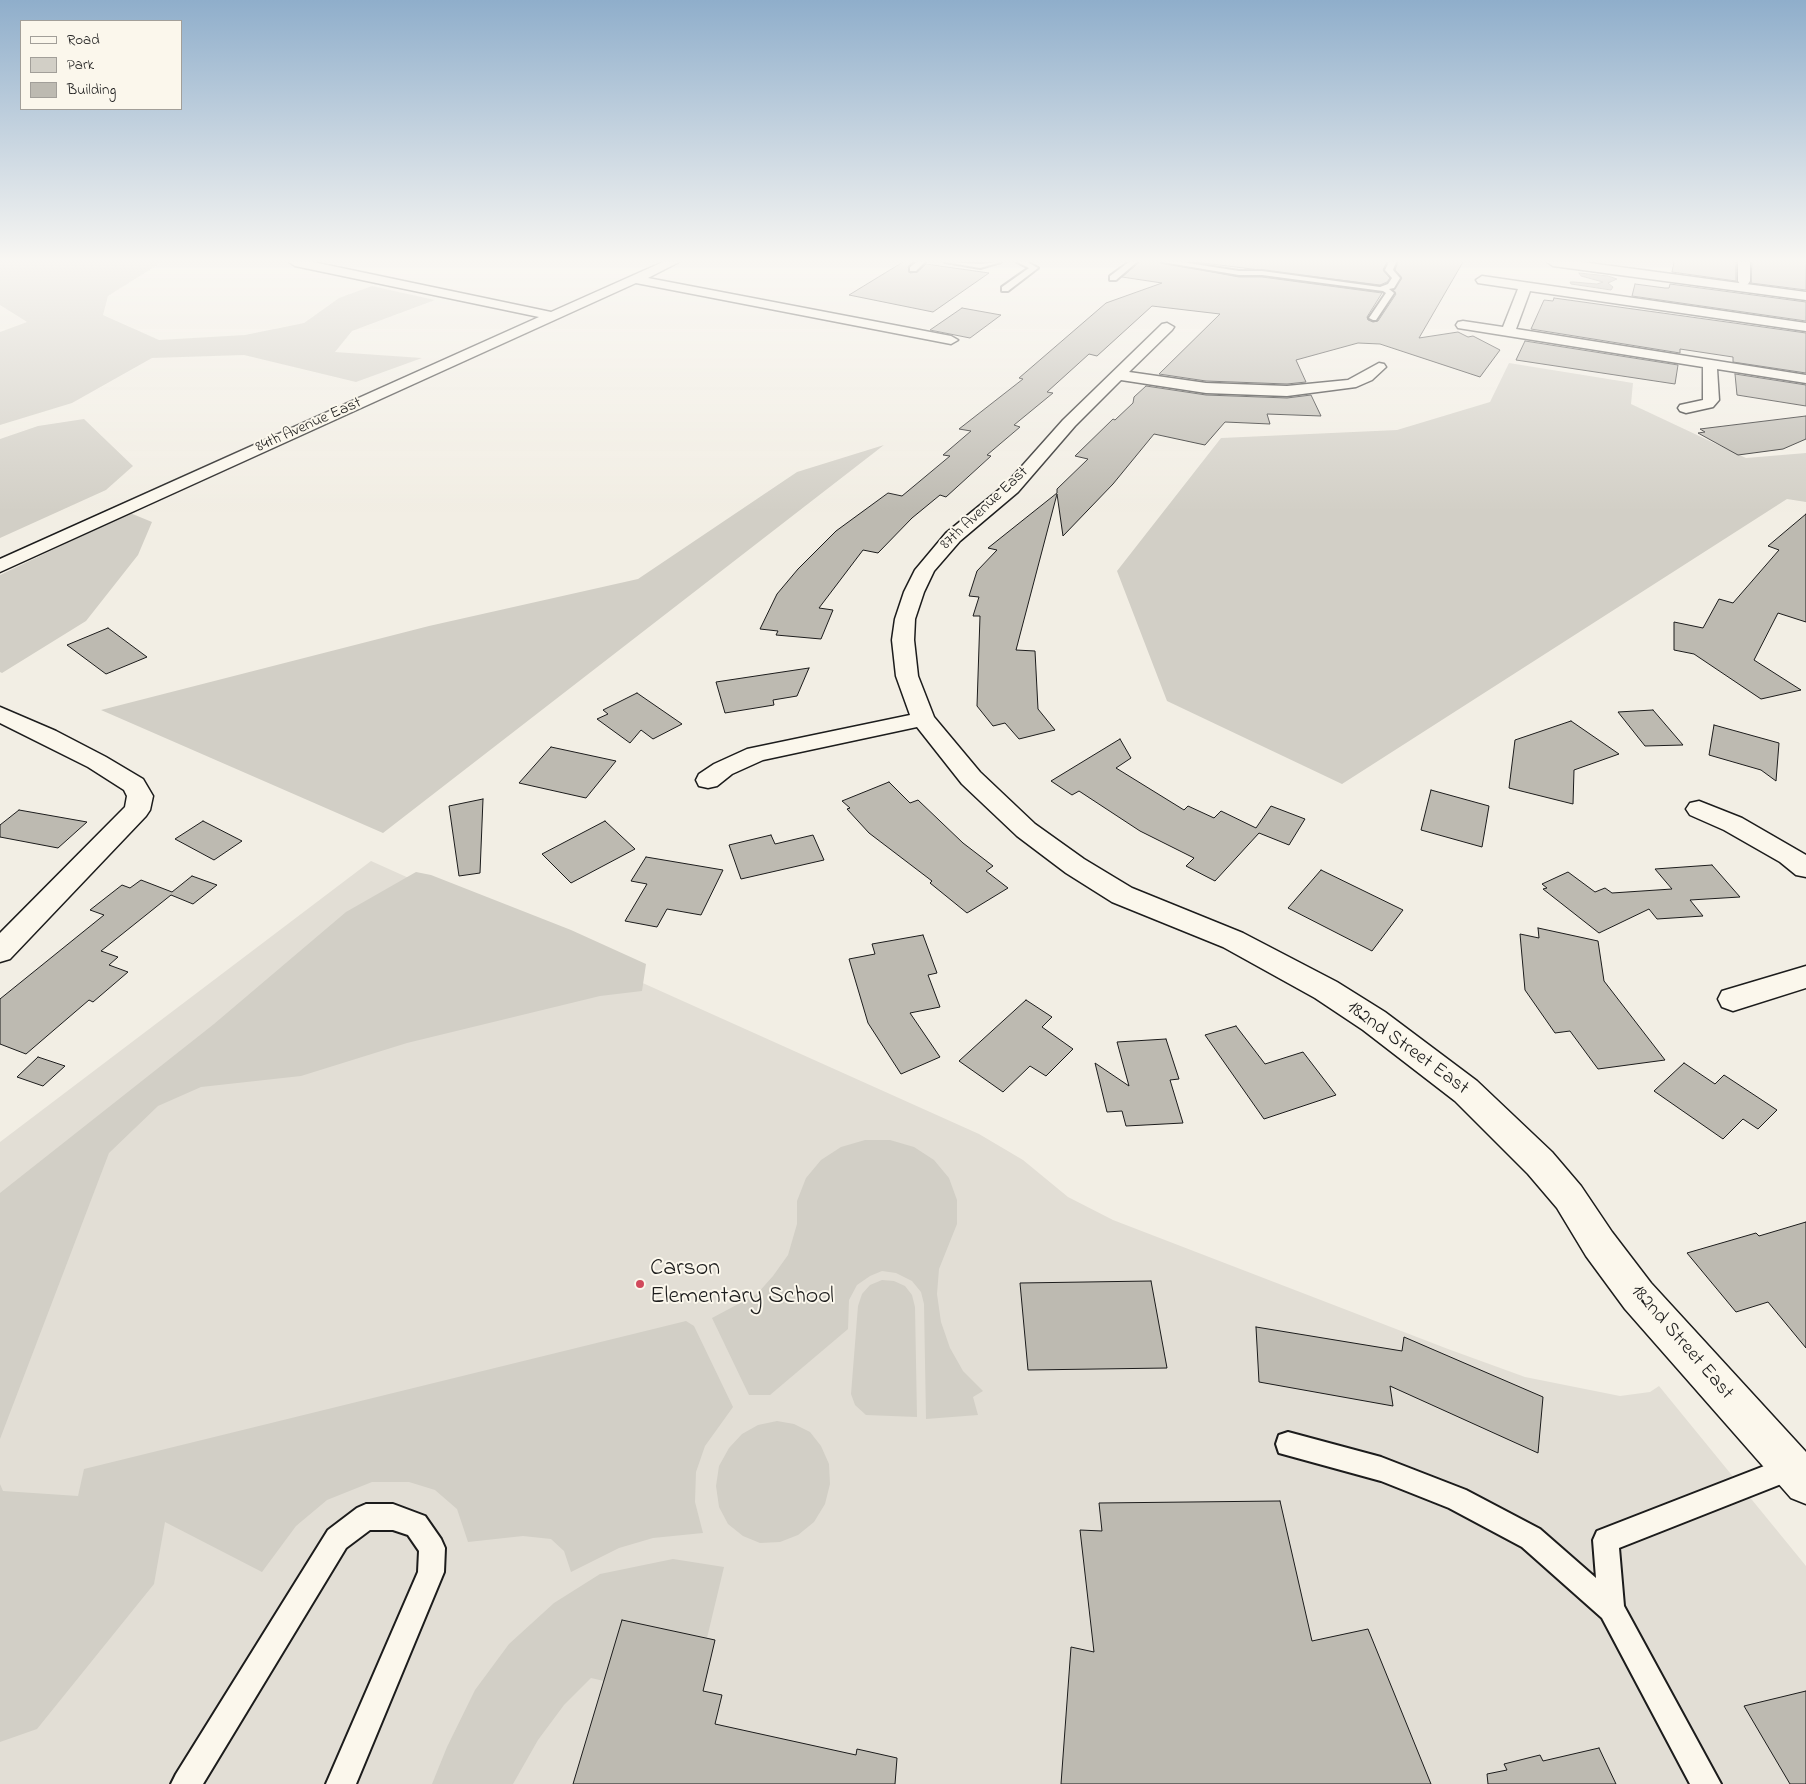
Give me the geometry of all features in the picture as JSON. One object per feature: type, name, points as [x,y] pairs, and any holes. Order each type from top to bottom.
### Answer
[{"type":"street","name":"84th Avenue East","points":[[0,566],[487,345]]},
{"type":"street","name":"87th Avenue East","points":[[923,719],[907,676],[903,640],[905,619],[914,592],[925,570],[953,537],[1012,488],[1047,446],[1148,345]]},
{"type":"street","points":[[1592,345],[1806,379]]},
{"type":"street","points":[[1686,408],[1708,404],[1711,400],[1710,364]]},
{"type":"street","points":[[1117,375],[1206,388],[1287,391],[1351,384],[1367,377],[1379,366]]},
{"type":"street","points":[[0,714],[48,736],[97,762],[134,785],[140,796],[137,810],[0,951]]},
{"type":"street","points":[[708,780],[736,762],[756,754],[923,719]]},
{"type":"street","name":"182nd Street East","points":[[923,719],[982,790],[1026,830],[1075,866],[1122,895],[1233,940],[1326,990],[1374,1021],[1466,1091],[1540,1163],[1568,1197],[1599,1244],[1638,1296],[1801,1471]]},
{"type":"street","points":[[1699,809],[1733,824],[1789,856],[1806,868]]},
{"type":"street","points":[[1734,999],[1806,977]]},
{"type":"lane","points":[[1288,1444],[1381,1469],[1457,1499],[1531,1538],[1610,1609],[1706,1784]]},
{"type":"lane","points":[[1610,1609],[1606,1540],[1801,1471]]},
{"type":"lane","points":[[186,1784],[337,1539],[366,1517],[393,1517],[416,1525],[432,1548],[431,1572],[341,1784]]},
{"type":"shaded area","name":"Carson Elementary School","points":[[371,861],[979,1134],[1023,1160],[1068,1197],[1113,1220],[1525,1377],[1620,1396],[1650,1392],[1659,1386],[1806,1566],[1806,1784],[0,1784],[0,1142]]},
{"type":"green space","points":[[0,345],[340,345],[335,352],[422,358],[356,382],[244,355],[152,358],[72,403],[0,425]]},
{"type":"green space","points":[[1509,363],[1633,383],[1631,404],[1746,458],[1806,453],[1806,502],[1787,499],[1342,784],[1167,701],[1117,571],[1221,438],[1397,430],[1490,402]]},
{"type":"green space","points":[[84,419],[133,466],[106,490],[0,538],[0,439],[38,426]]},
{"type":"green space","points":[[884,445],[383,833],[101,710],[429,626],[638,579],[797,472]]},
{"type":"green space","points":[[130,513],[152,522],[138,555],[86,621],[2,673],[0,672],[0,575]]},
{"type":"green space","points":[[416,872],[431,875],[571,930],[646,964],[642,991],[600,996],[407,1043],[301,1076],[201,1087],[158,1106],[109,1153],[0,1439],[0,1193],[214,1024],[346,912]]},
{"type":"green space","points":[[865,1140],[890,1140],[914,1147],[934,1160],[949,1178],[957,1200],[957,1224],[939,1269],[937,1294],[941,1322],[950,1348],[963,1371],[983,1391],[973,1397],[978,1415],[926,1419],[924,1304],[921,1292],[912,1281],[896,1273],[882,1271],[870,1276],[857,1285],[849,1300],[848,1329],[770,1395],[749,1395],[712,1318],[757,1294],[788,1255],[797,1224],[797,1201],[806,1178],[821,1160],[841,1147]]},
{"type":"green space","points":[[882,1280],[894,1281],[905,1286],[912,1295],[915,1307],[917,1417],[866,1415],[855,1405],[851,1394],[858,1306],[862,1294],[870,1285]]},
{"type":"green space","points":[[686,1321],[694,1326],[733,1407],[705,1446],[696,1472],[695,1502],[703,1533],[653,1538],[619,1548],[571,1572],[564,1551],[551,1539],[523,1536],[468,1542],[457,1509],[435,1490],[409,1482],[372,1482],[327,1500],[296,1526],[262,1572],[165,1522],[154,1584],[37,1729],[0,1742],[0,1484],[3,1491],[78,1496],[84,1469]]},
{"type":"green space","points":[[777,1421],[794,1424],[810,1432],[821,1446],[829,1464],[830,1484],[825,1504],[814,1522],[798,1535],[780,1542],[760,1543],[743,1536],[728,1524],[719,1507],[716,1486],[719,1466],[729,1448],[742,1434],[758,1425]]},
{"type":"green space","points":[[673,1559],[724,1567],[707,1638],[622,1620],[604,1681],[591,1678],[564,1705],[538,1740],[513,1784],[432,1784],[447,1747],[475,1690],[509,1644],[554,1603],[600,1574]]},
{"type":"building","points":[[1057,345],[1109,345],[1097,356],[1089,354],[1047,392],[1053,393],[1014,425],[1020,427],[987,455],[991,456],[946,497],[940,495],[912,518],[878,553],[863,550],[819,608],[833,610],[821,639],[776,635],[778,631],[760,629],[777,594],[798,569],[836,531],[888,493],[902,496],[950,456],[943,455],[971,431],[959,429],[1023,379],[1019,378]]},
{"type":"building","points":[[1188,345],[1350,345],[1296,360],[1306,382],[1287,384],[1206,381],[1159,374]]},
{"type":"building","points":[[1384,345],[1491,345],[1500,350],[1480,377]]},
{"type":"building","points":[[1523,345],[1552,345],[1678,365],[1675,384],[1516,360]]},
{"type":"building","points":[[1632,345],[1806,345],[1806,373],[1733,362],[1733,357],[1680,349],[1680,353]]},
{"type":"building","points":[[1735,374],[1806,385],[1806,406],[1737,395]]},
{"type":"building","points":[[1146,386],[1206,395],[1287,398],[1311,395],[1321,416],[1267,414],[1270,424],[1225,422],[1205,445],[1154,434],[1113,484],[1063,536],[1057,494],[1016,650],[1035,651],[1038,709],[1055,730],[1019,739],[1005,723],[993,726],[977,706],[980,616],[973,616],[979,597],[969,596],[977,571],[997,550],[988,548],[1057,493],[1057,489],[1088,459],[1075,456],[1113,419],[1115,420],[1133,403],[1134,397]]},
{"type":"building","points":[[1806,416],[1806,439],[1783,449],[1738,455],[1698,433],[1705,432],[1700,429]]},
{"type":"building","points":[[1806,514],[1806,622],[1778,613],[1754,660],[1801,690],[1761,699],[1694,654],[1674,650],[1674,622],[1703,628],[1719,599],[1733,603],[1779,550],[1768,546]]},
{"type":"building","points":[[108,628],[147,657],[106,674],[67,645]]},
{"type":"building","points":[[809,668],[797,696],[773,700],[774,705],[725,713],[716,682]]},
{"type":"building","points":[[637,693],[682,724],[653,739],[641,730],[630,743],[597,719],[608,714],[603,710]]},
{"type":"building","points":[[1653,710],[1683,745],[1645,746],[1618,712]]},
{"type":"building","points":[[1571,721],[1619,754],[1574,770],[1573,804],[1509,788],[1515,740]]},
{"type":"building","points":[[1714,725],[1779,743],[1776,781],[1761,770],[1709,755]]},
{"type":"building","points":[[1120,739],[1131,758],[1116,768],[1184,810],[1188,806],[1214,818],[1221,811],[1256,828],[1271,806],[1305,819],[1289,845],[1259,833],[1215,881],[1186,866],[1194,858],[1140,831],[1079,791],[1072,795],[1051,781]]},
{"type":"building","points":[[551,747],[616,761],[586,798],[519,783]]},
{"type":"building","points":[[889,782],[910,803],[918,800],[963,843],[993,866],[986,871],[1008,888],[967,913],[930,883],[932,881],[869,833],[847,809],[850,808],[842,801]]},
{"type":"building","points":[[1431,790],[1489,806],[1482,847],[1421,830]]},
{"type":"building","points":[[483,799],[480,873],[459,876],[449,806]]},
{"type":"building","points":[[19,810],[87,822],[58,848],[0,837],[0,825]]},
{"type":"building","points":[[203,821],[242,841],[214,860],[175,839]]},
{"type":"building","points":[[605,821],[635,849],[571,883],[542,854]]},
{"type":"building","points":[[771,835],[775,844],[813,835],[824,860],[741,879],[729,845]]},
{"type":"building","points":[[646,857],[723,870],[701,915],[667,909],[657,927],[625,921],[647,884],[631,881]]},
{"type":"building","points":[[1712,865],[1740,897],[1690,900],[1703,916],[1657,919],[1649,909],[1599,933],[1543,889],[1547,888],[1542,884],[1568,872],[1595,892],[1605,888],[1612,893],[1672,889],[1655,869]]},
{"type":"building","points":[[1321,870],[1403,910],[1372,951],[1288,908]]},
{"type":"building","points":[[192,876],[217,885],[193,904],[171,895],[101,951],[118,957],[109,965],[128,972],[93,1002],[89,1000],[26,1054],[0,1044],[0,999],[104,915],[90,910],[122,885],[130,888],[141,880],[172,892]]},
{"type":"building","points":[[1538,928],[1598,941],[1604,981],[1665,1060],[1598,1069],[1570,1031],[1555,1033],[1525,990],[1520,934],[1539,938]]},
{"type":"building","points":[[923,935],[937,973],[928,975],[940,1007],[910,1013],[940,1057],[901,1074],[868,1023],[849,959],[875,954],[872,944]]},
{"type":"building","points":[[1026,1000],[1052,1017],[1042,1027],[1073,1049],[1046,1076],[1030,1066],[1003,1092],[959,1061]]},
{"type":"building","points":[[1236,1026],[1265,1064],[1303,1052],[1336,1095],[1264,1119],[1205,1035]]},
{"type":"building","points":[[1166,1039],[1179,1079],[1170,1080],[1183,1123],[1126,1126],[1122,1111],[1107,1112],[1095,1063],[1129,1086],[1117,1042]]},
{"type":"building","points":[[38,1057],[65,1066],[43,1086],[17,1077]]},
{"type":"building","points":[[1684,1063],[1715,1084],[1724,1075],[1777,1110],[1758,1129],[1743,1119],[1723,1139],[1654,1091]]},
{"type":"building","points":[[1806,1222],[1806,1348],[1768,1302],[1736,1312],[1687,1253],[1756,1233],[1759,1236]]},
{"type":"building","points":[[1151,1281],[1167,1368],[1028,1370],[1020,1283]]},
{"type":"building","points":[[1256,1327],[1402,1351],[1404,1337],[1543,1397],[1538,1453],[1390,1386],[1393,1406],[1259,1382]]},
{"type":"building","points":[[1280,1501],[1312,1641],[1368,1629],[1431,1784],[1061,1784],[1071,1647],[1094,1652],[1080,1530],[1102,1531],[1099,1503]]},
{"type":"building","points":[[622,1620],[715,1640],[703,1691],[722,1695],[715,1724],[856,1755],[857,1749],[897,1758],[895,1784],[573,1784]]},
{"type":"building","points":[[1806,1691],[1806,1784],[1790,1784],[1744,1706]]},
{"type":"building","points":[[1599,1748],[1616,1784],[1488,1784],[1487,1774],[1507,1770],[1504,1764],[1540,1755],[1543,1761]]},
{"type":"place","name":"Carson Elementary School","points":[[640,1284]]}]
